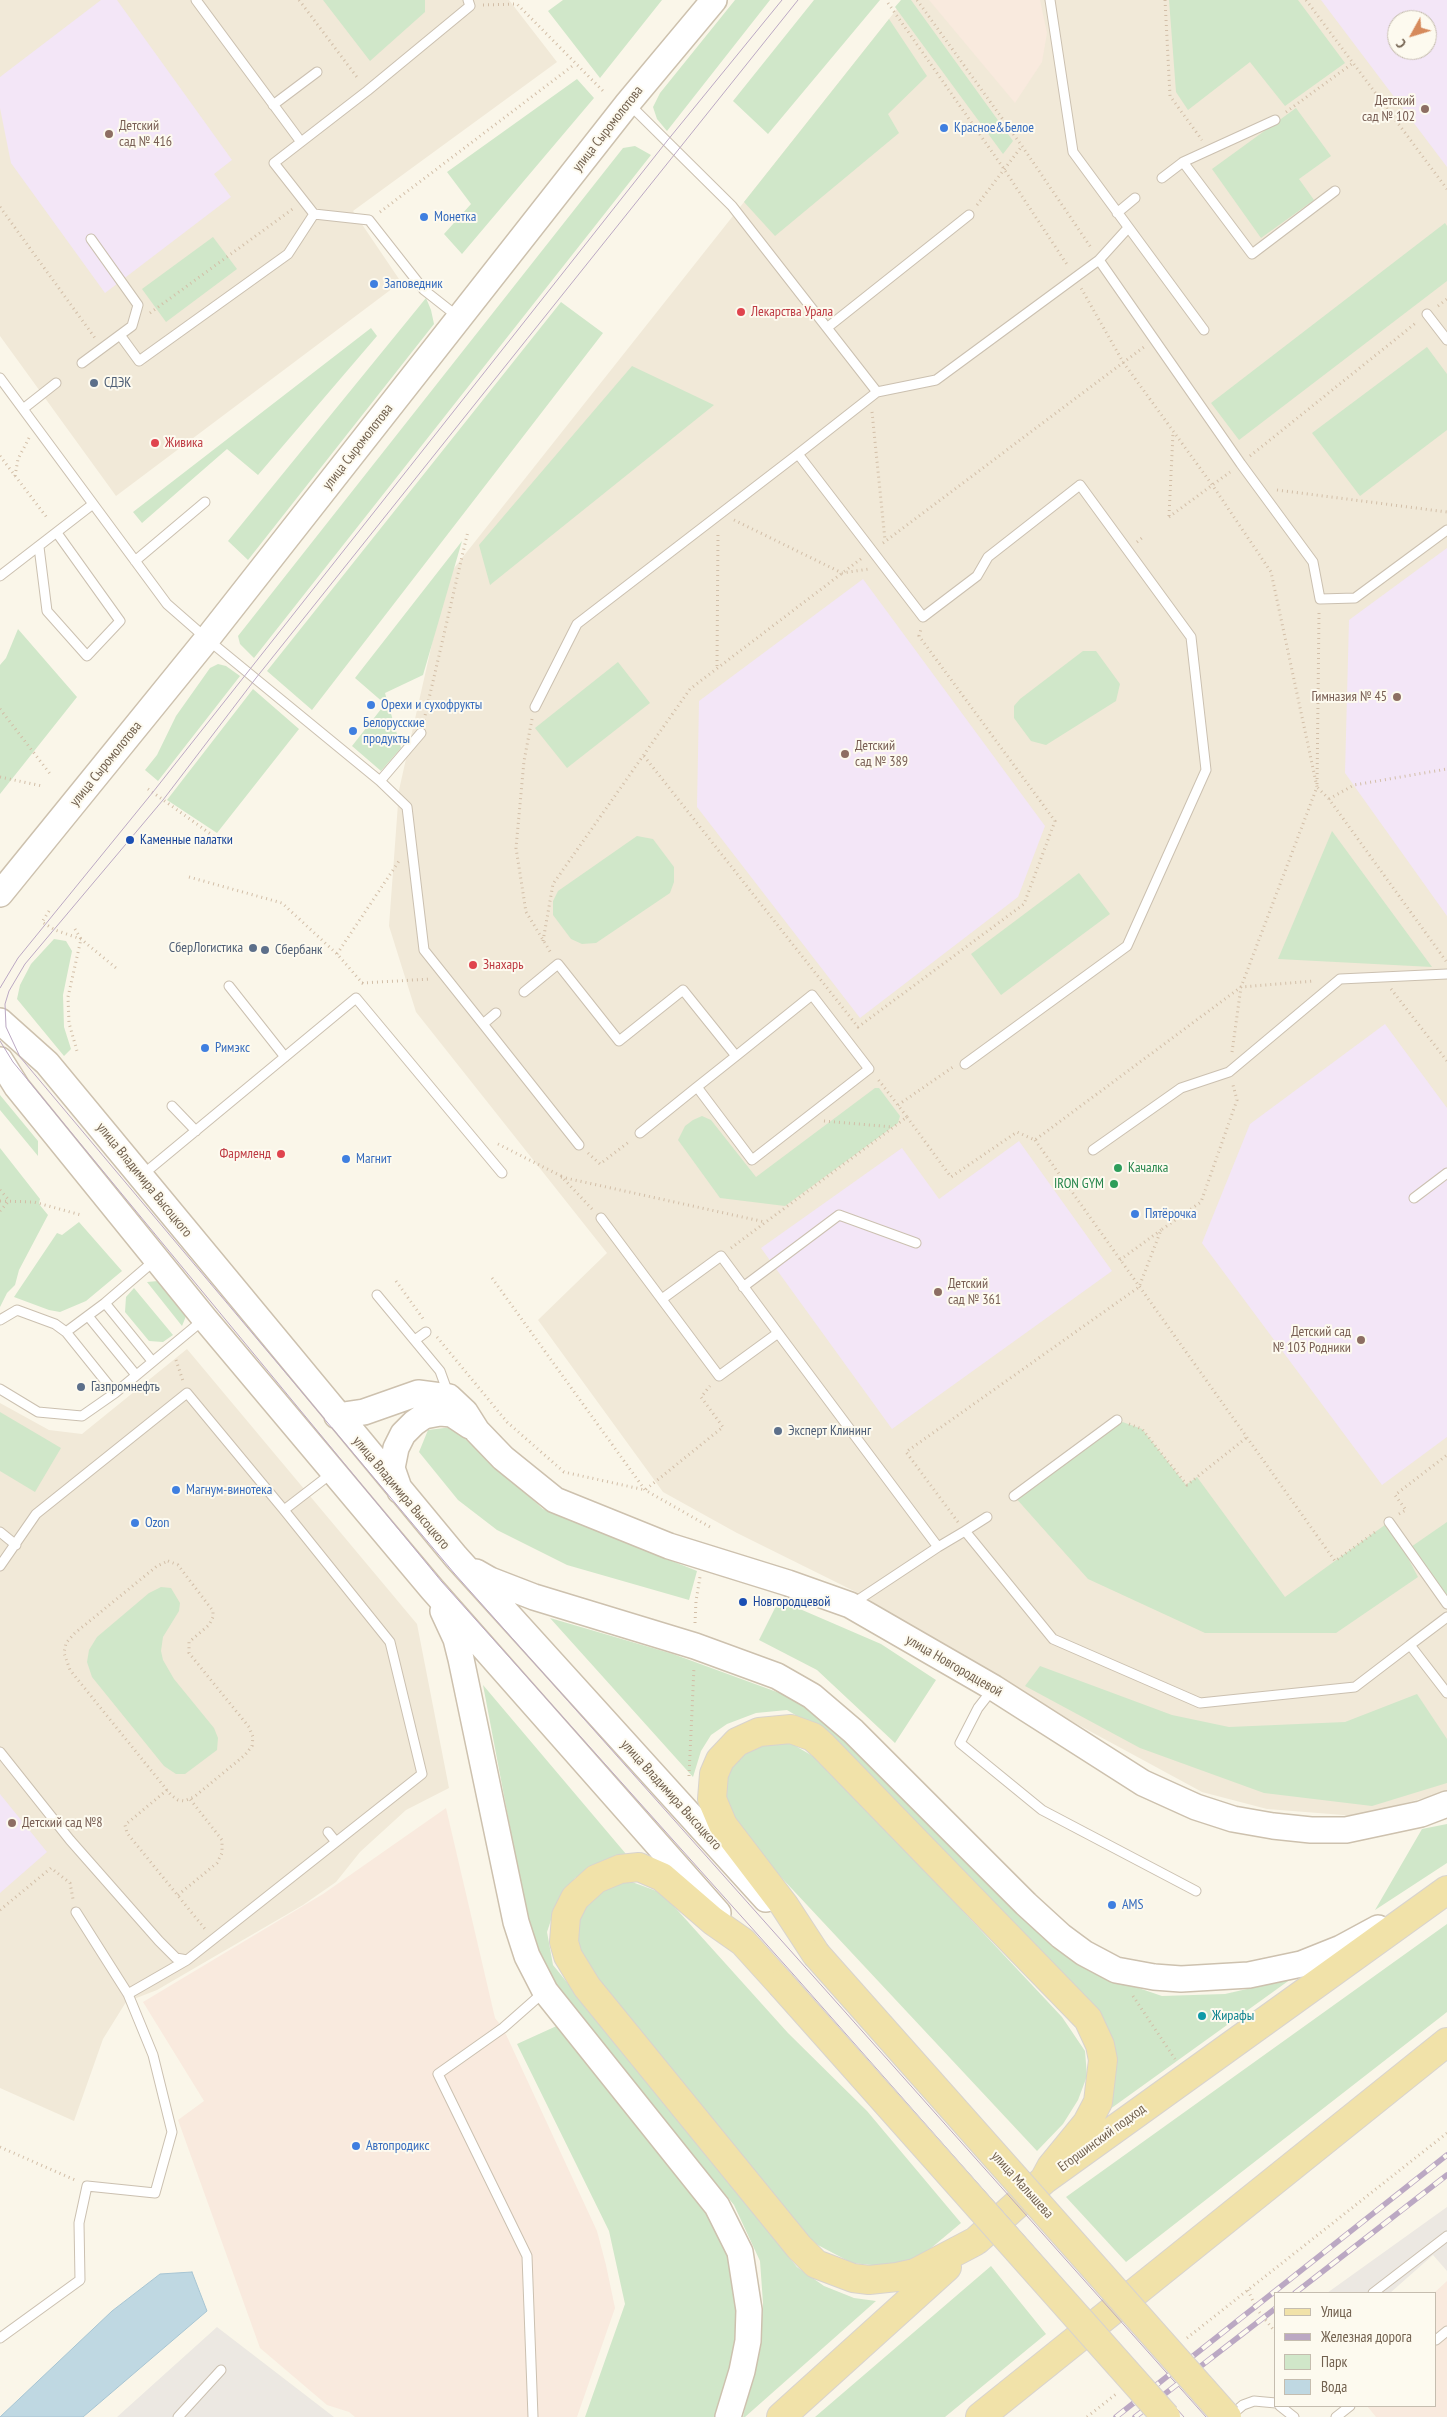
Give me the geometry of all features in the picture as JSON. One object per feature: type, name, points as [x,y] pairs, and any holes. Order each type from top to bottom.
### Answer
[{"type":"main road","name":"улица Сыромолотова","points":[[0,894],[207,639],[628,103],[714,0]]},
{"type":"main road","name":"улица Владимира Высоцкого","points":[[0,1021],[47,1063],[336,1416],[456,1557],[813,1951]]},
{"type":"main road","points":[[0,1060],[17,1087],[156,1259],[432,1589],[1166,2417]]},
{"type":"main road","points":[[336,1416],[364,1412],[418,1394],[449,1397]]},
{"type":"main road","name":"улица Новгородцевой","points":[[449,1397],[465,1412],[477,1431],[503,1458],[554,1500],[669,1546],[788,1583],[850,1605],[994,1688],[1143,1783],[1196,1807],[1233,1819],[1311,1830],[1346,1830],[1421,1814],[1447,1804]]},
{"type":"main road","name":"улица Новгородцевой","points":[[402,1495],[392,1468],[396,1448],[403,1434],[414,1423],[431,1413],[452,1414],[477,1431]]},
{"type":"main road","points":[[456,1557],[490,1580],[534,1597],[695,1646],[777,1676],[812,1696],[853,1731],[1026,1904],[1061,1936],[1101,1963],[1116,1970],[1154,1978],[1208,1979],[1277,1970],[1301,1964],[1342,1948],[1444,1892]]},
{"type":"main road","points":[[432,1589],[453,1632],[461,1659],[521,1940],[545,1991],[717,2206],[740,2252],[749,2310],[748,2341],[742,2371],[728,2417]]},
{"type":"main road","name":"улица Малышева","points":[[1044,2180],[1051,2167],[1088,2123],[1098,2102],[1103,2060],[1100,2044],[1088,2019],[824,1746],[813,1738],[791,1729],[759,1732],[737,1742],[720,1760],[714,1774],[712,1799],[723,1825],[784,1905],[813,1951],[1228,2417]]},
{"type":"main road","points":[[743,1942],[713,1921],[662,1877],[639,1867],[620,1869],[596,1879],[575,1898],[566,1916],[564,1928],[564,1942],[568,1956],[587,1987],[798,2247],[816,2264],[853,2278],[869,2280],[897,2277],[914,2273],[974,2242]]},
{"type":"main road","name":"Егоршинский подход","points":[[781,2417],[1044,2180],[1444,1892]]},
{"type":"main road","points":[[980,2417],[1447,2042]]},
{"type":"lane","points":[[196,0],[301,142]]},
{"type":"lane","points":[[1050,0],[1073,152],[1204,330]]},
{"type":"lane","points":[[459,318],[424,290],[369,220],[314,214],[274,163],[367,91],[469,3]]},
{"type":"lane","points":[[273,105],[317,72]]},
{"type":"lane","points":[[628,103],[732,206],[877,392]]},
{"type":"lane","points":[[1162,178],[1183,162],[1208,149],[1275,120]]},
{"type":"lane","points":[[1183,162],[1252,254],[1335,191]]},
{"type":"lane","points":[[1117,213],[1136,198]]},
{"type":"lane","points":[[120,335],[139,361],[288,254],[314,214]]},
{"type":"lane","points":[[828,327],[969,215]]},
{"type":"lane","points":[[535,707],[577,624],[877,392],[936,380],[1100,260],[1128,228]]},
{"type":"lane","points":[[82,363],[132,326],[138,305],[91,239]]},
{"type":"lane","points":[[1100,260],[1241,464],[1313,562],[1320,599],[1355,598],[1447,530]]},
{"type":"lane","points":[[1427,314],[1447,340]]},
{"type":"lane","points":[[0,378],[167,604],[380,781],[407,807],[424,950],[579,1145]]},
{"type":"lane","points":[[23,409],[56,383]]},
{"type":"lane","points":[[798,454],[923,617],[977,576],[988,557],[1080,485],[1191,637],[1206,770],[1127,946],[965,1064]]},
{"type":"lane","points":[[135,561],[205,502]]},
{"type":"lane","points":[[0,576],[94,504]]},
{"type":"lane","points":[[40,547],[47,611],[87,656],[120,621],[57,533]]},
{"type":"lane","points":[[380,781],[422,733]]},
{"type":"lane","points":[[524,992],[558,964],[619,1041],[683,990],[736,1056]]},
{"type":"lane","points":[[1094,1150],[1181,1088],[1229,1072],[1340,979],[1447,974]]},
{"type":"lane","points":[[229,986],[286,1057]]},
{"type":"lane","points":[[640,1133],[812,995],[869,1069],[752,1160],[697,1088]]},
{"type":"lane","points":[[141,1176],[356,998],[502,1173]]},
{"type":"lane","points":[[483,1024],[496,1013]]},
{"type":"lane","points":[[172,1106],[196,1131]]},
{"type":"lane","points":[[1414,1198],[1447,1173]]},
{"type":"lane","points":[[743,1287],[839,1215],[916,1243]]},
{"type":"lane","points":[[601,1218],[719,1376],[778,1333]]},
{"type":"lane","points":[[662,1299],[720,1256],[938,1546]]},
{"type":"lane","points":[[66,1332],[105,1303],[156,1259]]},
{"type":"lane","points":[[377,1295],[440,1372],[449,1397]]},
{"type":"lane","points":[[105,1303],[152,1361]]},
{"type":"lane","points":[[0,1320],[17,1310],[55,1324],[66,1332],[115,1393]]},
{"type":"lane","points":[[88,1316],[136,1375]]},
{"type":"lane","points":[[0,1389],[38,1412],[82,1416],[115,1393],[205,1319]]},
{"type":"lane","points":[[415,1340],[428,1330]]},
{"type":"lane","points":[[0,1566],[36,1514],[187,1393],[390,1642],[422,1774],[187,1960],[128,1994]]},
{"type":"lane","points":[[1014,1496],[1117,1420]]},
{"type":"lane","points":[[284,1510],[334,1471]]},
{"type":"lane","points":[[850,1605],[938,1546],[987,1517]]},
{"type":"lane","points":[[1389,1522],[1447,1604]]},
{"type":"lane","points":[[965,1531],[1053,1639],[1200,1702],[1355,1687],[1447,1617]]},
{"type":"lane","points":[[0,1532],[16,1545]]},
{"type":"lane","points":[[1410,1645],[1447,1693]]},
{"type":"lane","points":[[994,1688],[978,1708],[960,1743],[1042,1810],[1196,1891]]},
{"type":"lane","points":[[0,1752],[70,1840],[160,1941],[176,1958],[187,1960]]},
{"type":"lane","points":[[328,1832],[336,1842]]},
{"type":"lane","points":[[0,2338],[80,2280],[79,2223],[87,2186],[155,2194],[172,2132],[153,2054],[128,1994],[76,1912]]},
{"type":"lane","points":[[533,2417],[527,2256],[438,2074],[503,2028],[545,1991]]},
{"type":"lane","points":[[1374,2292],[1447,2236]]},
{"type":"lane","points":[[1437,2339],[1447,2331]]},
{"type":"lane","points":[[178,2417],[221,2370]]},
{"type":"lane","points":[[1228,2417],[1243,2405],[1254,2401],[1274,2403]]},
{"type":"lane","points":[[1281,2407],[1294,2417]]},
{"type":"lane","points":[[1336,2417],[1349,2407]]},
{"type":"path","points":[[299,0],[367,91]]},
{"type":"path","points":[[469,3],[517,4],[522,0]]},
{"type":"path","points":[[917,0],[1022,146],[1100,260]]},
{"type":"path","points":[[1165,0],[1170,96],[1208,149]]},
{"type":"path","points":[[1306,0],[1447,189]]},
{"type":"path","points":[[888,3],[1004,169],[1076,278],[1123,362],[1213,486],[1271,572],[1317,787],[1329,800],[1447,962]]},
{"type":"path","points":[[517,4],[605,94]]},
{"type":"path","points":[[1275,120],[1353,63]]},
{"type":"path","points":[[369,220],[575,64]]},
{"type":"path","points":[[969,215],[1022,146]]},
{"type":"path","points":[[132,326],[303,202]]},
{"type":"path","points":[[0,207],[103,348]]},
{"type":"path","points":[[1173,432],[1169,517],[1241,464],[1427,314]]},
{"type":"path","points":[[543,941],[553,884],[690,689],[1154,339]]},
{"type":"path","points":[[864,402],[872,413],[886,540]]},
{"type":"path","points":[[15,477],[18,459],[35,425]]},
{"type":"path","points":[[0,456],[48,519]]},
{"type":"path","points":[[1261,489],[1447,512]]},
{"type":"path","points":[[717,667],[719,513],[842,573],[868,568],[874,576]]},
{"type":"path","points":[[422,733],[468,531]]},
{"type":"path","points":[[1120,1260],[1201,1202],[1237,1100],[1229,1072],[1241,987],[1317,787],[1320,599]]},
{"type":"path","points":[[919,636],[923,617]]},
{"type":"path","points":[[644,756],[858,1027],[1024,904],[1055,821],[914,628]]},
{"type":"path","points":[[535,707],[524,761],[516,848],[526,912],[558,964]]},
{"type":"path","points":[[0,709],[51,775]]},
{"type":"path","points":[[1329,800],[1354,785],[1447,769]]},
{"type":"path","points":[[0,777],[42,786]]},
{"type":"path","points":[[148,789],[219,840]]},
{"type":"path","points":[[337,954],[411,842]]},
{"type":"path","points":[[49,911],[42,922],[80,939],[116,968]]},
{"type":"path","points":[[75,929],[80,939],[68,997],[69,1023],[77,1051]]},
{"type":"path","points":[[1381,977],[1447,1061]]},
{"type":"path","points":[[362,983],[446,978]]},
{"type":"path","points":[[1036,1140],[1241,987],[1340,979]]},
{"type":"path","points":[[898,1105],[949,1069],[965,1064]]},
{"type":"path","points":[[869,1069],[951,1177],[1017,1132],[1036,1140],[1335,1561],[1406,1510],[1396,1495],[1447,1455]]},
{"type":"path","points":[[720,1256],[907,1117]]},
{"type":"path","points":[[805,1119],[893,1128]]},
{"type":"path","points":[[579,1145],[600,1164],[640,1133]]},
{"type":"path","points":[[561,1176],[766,1222]]},
{"type":"path","points":[[0,1190],[10,1201]]},
{"type":"path","points":[[0,1201],[34,1202],[81,1214]]},
{"type":"path","points":[[0,1211],[10,1201]]},
{"type":"path","points":[[965,1531],[906,1452],[1139,1287],[1162,1230]]},
{"type":"path","points":[[492,1278],[645,1490]]},
{"type":"path","points":[[396,1281],[428,1330]]},
{"type":"path","points":[[436,1335],[507,1422],[564,1472],[645,1490],[710,1527]]},
{"type":"path","points":[[175,1342],[176,1360],[187,1393]]},
{"type":"path","points":[[645,1490],[723,1428],[701,1397],[719,1376]]},
{"type":"path","points":[[1117,1420],[1142,1429],[1187,1485],[1246,1438]]},
{"type":"path","points":[[688,1781],[696,1601],[704,1557]]},
{"type":"path","points":[[168,1561],[178,1566],[213,1611],[209,1624],[189,1642],[189,1654],[249,1727],[253,1737],[252,1746],[245,1755],[190,1799],[178,1800],[167,1790],[70,1670],[64,1654],[66,1643],[75,1633],[157,1566],[168,1561]]},
{"type":"path","points":[[167,1790],[125,1825],[127,1833],[213,1939]]},
{"type":"path","points":[[178,1895],[217,1863],[223,1846],[222,1840],[190,1799]]},
{"type":"path","points":[[0,1910],[51,1868],[70,1884],[76,1912]]},
{"type":"path","points":[[1116,1970],[1187,2076]]},
{"type":"path","points":[[1274,2330],[1256,2308],[1248,2290],[1447,2133]]},
{"type":"path","points":[[0,2147],[87,2186]]},
{"type":"shaded area","points":[[0,0],[509,0],[557,62],[353,211],[401,282],[116,496],[0,336]]},
{"type":"shaded area","name":"Детский сад № 416","points":[[101,0],[117,0],[232,160],[214,174],[231,197],[105,293],[11,163],[0,108],[0,77]]},
{"type":"shaded area","points":[[904,0],[1447,0],[1447,1792],[1356,1816],[1267,1809],[1202,1792],[1025,1696],[858,1593],[737,1533],[663,1492],[538,1320],[607,1253],[416,1012],[389,926],[399,790],[447,577]]},
{"type":"shaded area","points":[[929,0],[1040,0],[1047,33],[1042,62],[1015,103]]},
{"type":"shaded area","name":"Детский сад № 102","points":[[1321,0],[1447,0],[1447,167]]},
{"type":"shaded area","name":"Гимназия № 45","points":[[1447,548],[1447,916],[1345,773],[1349,620]]},
{"type":"shaded area","name":"Детский сад № 389","points":[[863,579],[1045,826],[1018,897],[860,1018],[697,807],[699,701]]},
{"type":"shaded area","name":"Детский сад № 103 Родники","points":[[1385,1024],[1447,1108],[1447,1437],[1382,1485],[1202,1243],[1250,1124]]},
{"type":"shaded area","name":"Детский сад № 361","points":[[1019,1141],[1112,1271],[892,1429],[761,1248],[902,1148],[939,1199]]},
{"type":"shaded area","points":[[187,1349],[417,1624],[449,1788],[406,1810],[360,1852],[336,1882],[303,1905],[157,1990],[126,2002],[103,2039],[74,2121],[0,2088],[0,1403],[49,1430],[82,1434]]},
{"type":"shaded area","name":"Детский сад №8","points":[[0,1794],[47,1852],[0,1893]]},
{"type":"shaded area","points":[[446,1808],[495,2018],[503,2028],[597,2231],[606,2265],[615,2308],[577,2417],[355,2417],[349,2412],[327,2405],[260,2348],[178,2120],[204,2101],[143,2002],[323,1894]]},
{"type":"shaded area","points":[[1447,2207],[1447,2271],[1433,2255],[1391,2292],[1328,2292]]},
{"type":"shaded area","points":[[1447,2281],[1447,2417],[1376,2417],[1368,2407],[1437,2407],[1437,2292],[1435,2292]]},
{"type":"shaded area","points":[[217,2327],[334,2417],[117,2417]]},
{"type":"green space","points":[[323,0],[425,0],[425,12],[370,61]]},
{"type":"green space","points":[[563,0],[662,0],[600,78],[548,11]]},
{"type":"green space","points":[[735,0],[770,0],[667,131],[657,119],[653,107],[660,93]]},
{"type":"green space","points":[[814,0],[880,0],[768,134],[733,101]]},
{"type":"green space","points":[[901,0],[911,0],[1013,141],[1003,154],[895,7]]},
{"type":"green space","points":[[1169,0],[1298,0],[1345,63],[1285,106],[1250,62],[1188,110],[1176,92]]},
{"type":"green space","points":[[889,19],[927,76],[888,114],[899,133],[775,236],[744,202]]},
{"type":"green space","points":[[577,79],[594,98],[462,254],[444,234],[471,204],[447,172]]},
{"type":"green space","points":[[1296,108],[1331,156],[1299,179],[1314,200],[1261,238],[1212,169]]},
{"type":"green space","points":[[635,146],[651,155],[254,658],[240,644],[238,636],[623,148]]},
{"type":"green space","points":[[1445,223],[1447,226],[1447,281],[1239,440],[1211,403]]},
{"type":"green space","points":[[213,237],[237,269],[166,322],[142,289]]},
{"type":"green space","points":[[426,298],[434,324],[248,560],[228,541]]},
{"type":"green space","points":[[561,302],[603,333],[312,710],[267,671]]},
{"type":"green space","points":[[371,328],[377,336],[258,475],[227,449],[142,523],[133,512]]},
{"type":"green space","points":[[1427,347],[1447,374],[1447,430],[1360,496],[1312,433]]},
{"type":"green space","points":[[632,366],[714,405],[490,585],[479,545]]},
{"type":"green space","points":[[462,541],[423,675],[385,693],[401,748],[381,771],[352,746],[385,704],[355,678]]},
{"type":"green space","points":[[18,629],[77,697],[0,794],[0,665],[6,658]]},
{"type":"green space","points":[[1083,651],[1096,651],[1120,684],[1116,701],[1046,745],[1031,741],[1014,718],[1014,706],[1020,699]]},
{"type":"green space","points":[[618,662],[650,703],[567,768],[535,728]]},
{"type":"green space","points":[[218,664],[226,666],[240,676],[158,781],[145,770],[157,755],[176,716],[210,668]]},
{"type":"green space","points":[[253,689],[299,729],[217,833],[167,800]]},
{"type":"green space","points":[[1332,831],[1432,967],[1278,959]]},
{"type":"green space","points":[[637,836],[653,839],[674,867],[674,882],[670,893],[596,943],[582,944],[571,939],[553,915],[553,901],[558,891]]},
{"type":"green space","points":[[1079,873],[1110,914],[1001,995],[971,954]]},
{"type":"green space","points":[[54,939],[66,941],[72,951],[63,995],[64,1027],[71,1049],[64,1056],[17,999],[20,985],[31,964]]},
{"type":"green space","points":[[875,1088],[879,1088],[900,1116],[898,1123],[785,1206],[720,1198],[678,1140],[685,1126],[693,1120],[702,1116],[711,1120],[756,1177]]},
{"type":"green space","points":[[0,1095],[38,1141],[38,1156],[0,1110]]},
{"type":"green space","points":[[0,1148],[40,1199],[39,1204],[48,1215],[19,1270],[15,1285],[7,1293],[0,1307]]},
{"type":"green space","points":[[79,1222],[122,1271],[86,1301],[60,1312],[49,1310],[14,1297],[57,1233],[62,1235]]},
{"type":"green space","points":[[158,1281],[186,1316],[182,1326],[147,1282]]},
{"type":"green space","points":[[134,1288],[173,1335],[163,1342],[149,1341],[125,1312],[126,1297]]},
{"type":"green space","points":[[0,1412],[61,1448],[35,1492],[0,1471]]},
{"type":"green space","points":[[1117,1420],[1142,1429],[1186,1485],[1197,1477],[1285,1597],[1389,1522],[1418,1577],[1336,1633],[1205,1633],[1088,1579],[1014,1496]]},
{"type":"green space","points":[[452,1427],[543,1509],[697,1571],[689,1600],[567,1565],[497,1530],[458,1500],[419,1452],[428,1430]]},
{"type":"green space","points":[[1447,1522],[1447,1604],[1408,1549]]},
{"type":"green space","points":[[161,1587],[171,1588],[180,1603],[179,1611],[163,1637],[161,1651],[163,1660],[174,1679],[214,1728],[218,1738],[217,1750],[185,1774],[176,1774],[164,1766],[92,1677],[87,1662],[89,1650],[97,1637],[149,1593]]},
{"type":"green space","points":[[779,1600],[881,1644],[936,1680],[895,1743],[817,1670],[759,1640]]},
{"type":"green space","points":[[550,1618],[673,1654],[796,1699],[818,1712],[1106,1977],[1162,1996],[1225,1994],[1291,1979],[1106,2112],[1112,2043],[819,1729],[787,1710],[756,1713],[727,1724],[711,1735],[701,1751],[693,1777]]},
{"type":"green space","points":[[1040,1666],[1172,1715],[1229,1727],[1345,1722],[1417,1694],[1447,1739],[1447,1783],[1372,1806],[1264,1793],[1140,1748],[1025,1686]]},
{"type":"green space","points":[[483,1685],[626,1854],[598,1864],[575,1878],[557,1902],[547,1932],[553,1965],[797,2267],[824,2286],[854,2298],[876,2301],[745,2417],[743,2417],[760,2344],[763,2303],[760,2261],[734,2205],[547,1977],[528,1922]]},
{"type":"green space","points":[[787,1741],[816,1758],[853,1794],[1062,2017],[1085,2051],[1087,2076],[1078,2100],[1063,2124],[1037,2151],[750,1844],[724,1802],[724,1786],[728,1773],[736,1759],[752,1746]]},
{"type":"green space","points":[[1447,1824],[1447,1863],[1375,1910],[1422,1829]]},
{"type":"green space","points":[[632,1882],[662,1893],[788,2033],[867,2111],[961,2223],[924,2254],[892,2267],[852,2263],[814,2243],[592,1971],[581,1953],[578,1938],[578,1917],[589,1896],[609,1884]]},
{"type":"green space","points":[[1447,1924],[1447,2012],[1126,2262],[1066,2197]]},
{"type":"green space","points":[[561,2024],[710,2212],[729,2254],[740,2314],[735,2360],[716,2417],[585,2417],[625,2304],[609,2231],[517,2044]]},
{"type":"green space","points":[[991,2266],[1046,2334],[945,2417],[815,2417]]},
{"type":"water","points":[[192,2272],[207,2311],[83,2417],[0,2417],[112,2311],[160,2274]]},
{"type":"tram line","points":[[0,988],[18,958],[153,792],[667,141],[782,0]]},
{"type":"tram line","points":[[798,0],[256,678],[163,800],[25,964],[9,991],[5,1004],[6,1027],[20,1057],[454,1573],[1206,2417]]},
{"type":"tram line","points":[[0,1041],[13,1062],[442,1582],[793,1974],[1184,2417]]},
{"type":"railway","points":[[1116,2417],[1447,2155]]},
{"type":"railway","points":[[1296,2292],[1447,2175]]},
{"type":"railway","points":[[1135,2417],[1274,2310]]},
{"type":"place","name":"Детский сад № 102","points":[[1425,109]]},
{"type":"place","name":"Красное&Белое","points":[[944,128]]},
{"type":"place","name":"Детский сад № 416","points":[[109,134]]},
{"type":"place","name":"Монетка","points":[[424,217]]},
{"type":"place","name":"Заповедник","points":[[374,284]]},
{"type":"place","name":"Лекарства Урала","points":[[741,312]]},
{"type":"place","name":"СДЭК","points":[[94,383]]},
{"type":"place","name":"Живика","points":[[155,443]]},
{"type":"place","name":"Гимназия № 45","points":[[1397,697]]},
{"type":"place","name":"Орехи и сухофрукты","points":[[371,705]]},
{"type":"place","name":"Белорусские продукты","points":[[353,731]]},
{"type":"place","name":"Детский сад № 389","points":[[845,754]]},
{"type":"place","name":"Каменные палатки","points":[[130,840]]},
{"type":"place","name":"СберЛогистика","points":[[253,948]]},
{"type":"place","name":"Сбербанк","points":[[265,950]]},
{"type":"place","name":"Знахарь","points":[[473,965]]},
{"type":"place","name":"Римэкс","points":[[205,1048]]},
{"type":"place","name":"Фармленд","points":[[281,1154]]},
{"type":"place","name":"Магнит","points":[[346,1159]]},
{"type":"place","name":"Качалка","points":[[1118,1168]]},
{"type":"place","name":"IRON GYM","points":[[1114,1184]]},
{"type":"place","name":"Пятёрочка","points":[[1135,1214]]},
{"type":"place","name":"Детский сад № 361","points":[[938,1292]]},
{"type":"place","name":"Детский сад № 103 Родники","points":[[1361,1340]]},
{"type":"place","name":"Газпромнефть","points":[[81,1387]]},
{"type":"place","name":"Эксперт Клининг","points":[[778,1431]]},
{"type":"place","name":"Магнум-винотека","points":[[176,1490]]},
{"type":"place","name":"Ozon","points":[[135,1523]]},
{"type":"place","name":"Новгородцевой","points":[[743,1602]]},
{"type":"place","name":"Детский сад №8","points":[[12,1823]]},
{"type":"place","name":"AMS","points":[[1112,1905]]},
{"type":"place","name":"Жирафы","points":[[1202,2016]]},
{"type":"place","name":"Автопродикс","points":[[356,2146]]}]
